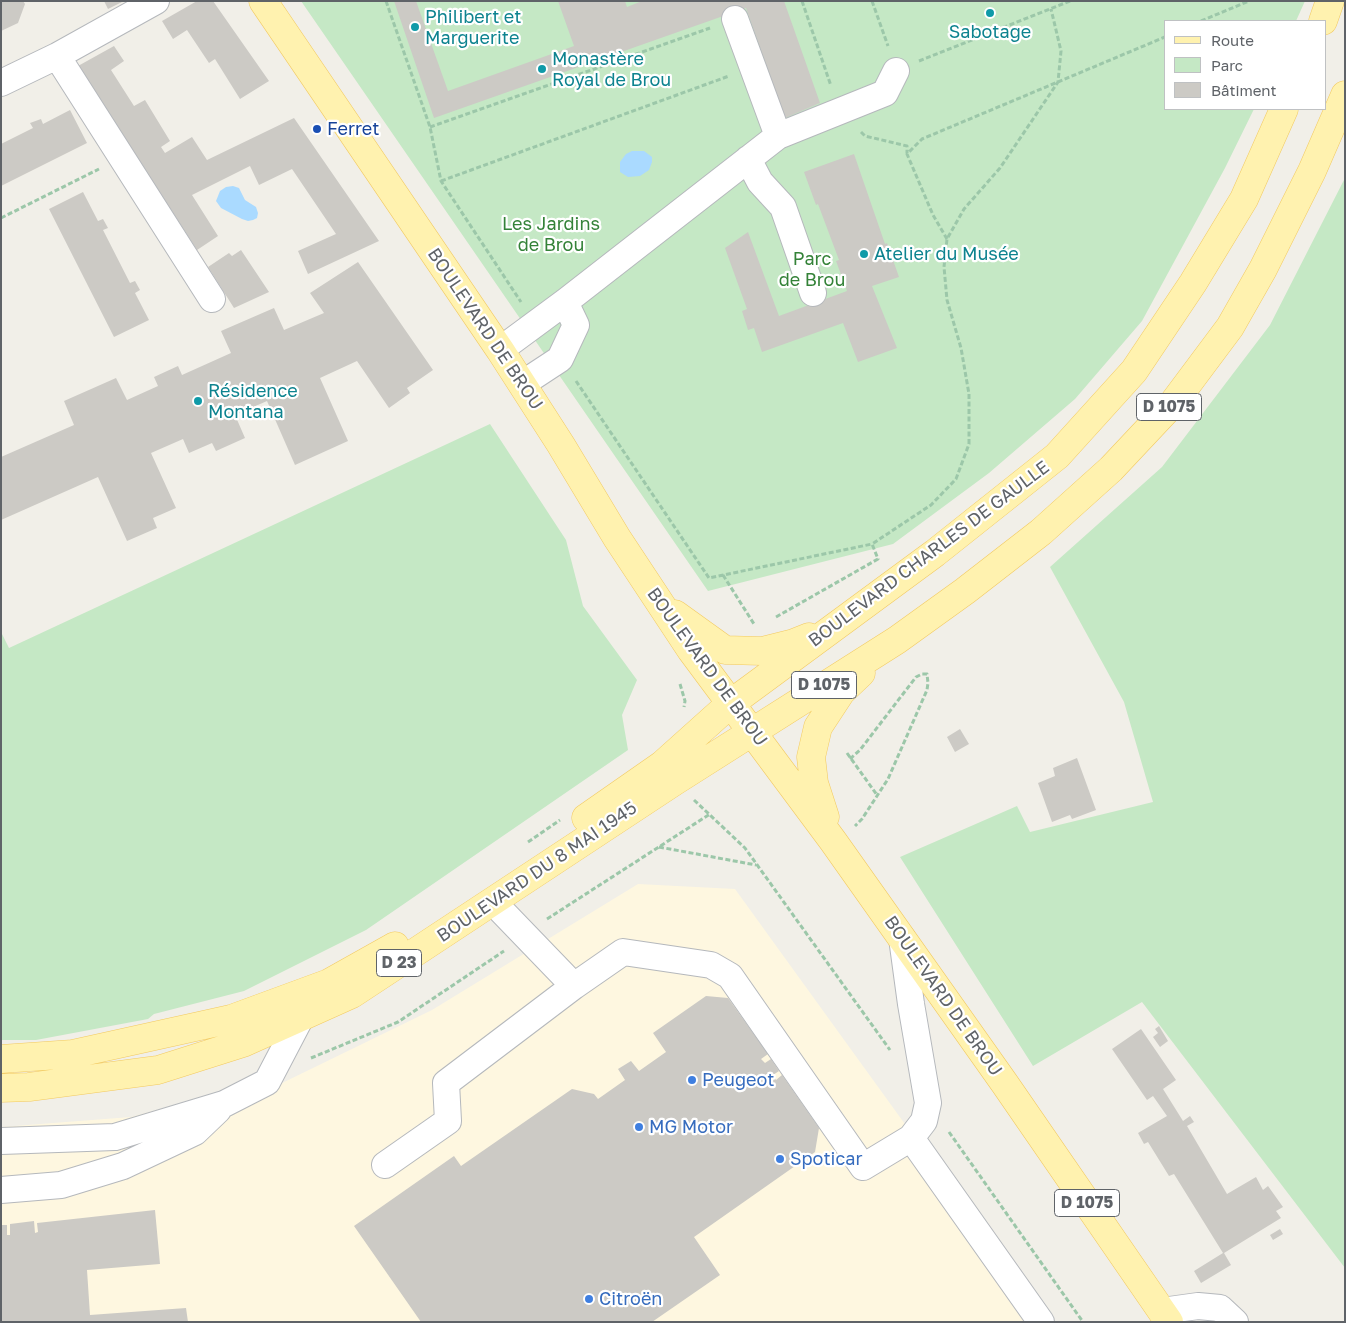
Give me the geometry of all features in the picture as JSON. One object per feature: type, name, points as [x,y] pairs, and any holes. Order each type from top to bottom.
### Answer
[{"type":"main road","name":"BOULEVARD DE BROU","points":[[263,1],[500,350],[659,602],[730,704],[842,835],[902,938],[1166,1316]]},
{"type":"main road","points":[[1323,20],[1330,1]]},
{"type":"main road","name":"D 1075","points":[[752,730],[897,640],[965,591],[1041,532],[1111,469],[1174,402],[1230,327],[1312,171],[1345,95]]},
{"type":"main road","name":"BOULEVARD CHARLES DE GAULLE","points":[[730,704],[935,553],[1057,456],[1134,371],[1193,283],[1244,199],[1284,110]]},
{"type":"main road","points":[[659,602],[725,650],[762,651],[794,643],[834,627]]},
{"type":"main road","points":[[842,835],[814,783],[811,758],[818,727],[841,692],[897,640]]},
{"type":"main road","name":"BOULEVARD DU 8 MAI 1945","points":[[1,1059],[73,1054],[231,1019],[329,983],[414,936],[654,770],[730,704]]},
{"type":"main road","name":"BOULEVARD DU 8 MAI 1945","points":[[1,1088],[28,1087],[158,1070],[243,1043],[352,994],[752,730]]},
{"type":"street","points":[[1,83],[57,56],[156,1]]},
{"type":"street","points":[[735,20],[778,136]]},
{"type":"street","points":[[57,56],[212,299]]},
{"type":"street","points":[[500,350],[565,302],[778,136],[891,82]]},
{"type":"street","points":[[748,159],[760,182],[783,207],[813,293]]},
{"type":"street","points":[[522,384],[560,359],[576,325],[565,302]]},
{"type":"street","points":[[492,902],[574,986]]},
{"type":"street","points":[[385,1165],[448,1121],[446,1083],[574,986],[623,952],[711,965],[730,976],[863,1167],[911,1138],[924,1122],[928,1103],[910,1004],[902,938]]},
{"type":"street","points":[[1,1141],[114,1137],[224,1104],[267,1082],[301,1017]]},
{"type":"street","points":[[1,1190],[61,1185],[123,1166],[195,1132],[224,1104]]},
{"type":"street","points":[[911,1138],[1040,1322]]},
{"type":"street","points":[[1166,1316],[1198,1306],[1220,1308],[1235,1322]]},
{"type":"path","points":[[872,1],[891,82],[1070,1]]},
{"type":"path","points":[[1203,20],[1249,1]]},
{"type":"path","points":[[774,618],[878,559],[872,544],[931,505],[956,479],[969,444],[969,394],[961,348],[947,300],[944,268],[947,239],[964,210],[1000,168],[1058,82],[1060,52],[1051,9]]},
{"type":"path","points":[[430,127],[735,20]]},
{"type":"path","points":[[947,239],[933,215],[907,154],[922,139],[1164,37]]},
{"type":"path","points":[[440,181],[753,67]]},
{"type":"path","points":[[1,218],[122,158]]},
{"type":"path","points":[[723,575],[757,628]]},
{"type":"path","points":[[842,835],[862,819],[888,779],[927,690],[927,674],[916,677],[860,750],[850,759]]},
{"type":"path","points":[[847,753],[877,795]]},
{"type":"path","points":[[690,795],[710,814]]},
{"type":"path","points":[[526,843],[566,816]]},
{"type":"path","points":[[659,847],[757,865]]},
{"type":"shaded area","points":[[638,884],[735,889],[1048,1322],[1,1322],[1,1127],[131,1117],[189,1101],[276,1086],[432,1010]]},
{"type":"green space","name":"Parc de Brou","points":[[301,1],[1305,1],[1296,20],[1164,20],[1164,110],[1254,110],[1225,168],[1142,321],[1075,399],[989,473],[893,544],[708,591]]},
{"type":"green space","points":[[1345,178],[1345,1268],[1142,1002],[1033,1066],[900,857],[1017,806],[1030,832],[1153,802],[1124,702],[1050,567],[1162,467],[1270,325]]},
{"type":"green space","points":[[490,424],[566,540],[583,606],[637,680],[622,715],[628,750],[366,930],[244,991],[154,1014],[148,1019],[36,1040],[1,1040],[1,632],[9,648]]},
{"type":"water","points":[[632,151],[644,151],[652,157],[652,162],[649,170],[640,176],[628,177],[620,172],[620,162],[626,154]]},
{"type":"water","points":[[233,186],[239,188],[245,200],[256,207],[257,218],[248,221],[221,208],[216,201],[220,191],[226,187]]},
{"type":"building","points":[[1,1],[23,1],[25,4],[18,23],[1,31]]},
{"type":"building","points":[[104,1],[124,1],[108,9]]},
{"type":"building","points":[[197,1],[213,1],[269,81],[240,99],[215,59],[209,63],[187,30],[173,39],[162,21]]},
{"type":"building","name":"Monastère Royal de Brou","points":[[394,1],[416,1],[448,91],[574,46],[558,1],[625,1],[627,7],[642,1],[784,1],[820,103],[785,118],[746,8],[434,118]]},
{"type":"building","points":[[114,46],[124,61],[111,70],[134,106],[145,100],[170,141],[161,147],[165,153],[192,137],[207,160],[294,118],[379,241],[308,274],[298,251],[336,234],[292,169],[259,185],[250,166],[192,195],[218,236],[197,250],[78,66]]},
{"type":"building","points":[[70,110],[87,143],[1,186],[1,144],[33,128],[30,123],[41,119],[43,124]]},
{"type":"building","name":"Atelier du Musée","points":[[854,154],[885,244],[887,243],[899,277],[872,286],[897,348],[858,362],[843,323],[762,352],[754,328],[748,330],[742,311],[747,309],[725,248],[748,232],[779,316],[847,291],[836,261],[839,260],[804,172]]},
{"type":"building","points":[[83,192],[98,221],[103,219],[108,228],[103,230],[130,283],[135,281],[140,290],[135,293],[149,320],[114,337],[49,209]]},
{"type":"building","points":[[241,250],[269,292],[234,308],[208,267],[229,253],[232,256]]},
{"type":"building","name":"Résidence Montana","points":[[358,262],[433,370],[407,388],[410,393],[389,408],[357,361],[320,378],[348,441],[295,465],[267,401],[235,415],[245,438],[216,451],[212,443],[189,453],[183,439],[151,453],[176,508],[153,518],[157,528],[127,541],[98,477],[1,520],[1,457],[74,425],[64,401],[116,378],[127,400],[158,386],[154,377],[178,366],[182,375],[231,353],[221,331],[274,308],[284,330],[324,313],[310,293]]},
{"type":"building","points":[[960,729],[969,744],[955,752],[947,737]]},
{"type":"building","points":[[1077,758],[1096,810],[1072,819],[1070,815],[1052,822],[1038,783],[1055,776],[1053,768]]},
{"type":"building","points":[[706,996],[728,998],[768,1054],[761,1059],[765,1063],[771,1059],[779,1071],[773,1075],[776,1080],[782,1075],[819,1128],[815,1152],[694,1237],[720,1275],[652,1322],[421,1322],[354,1226],[454,1156],[461,1166],[572,1089],[594,1094],[598,1099],[625,1080],[618,1069],[631,1061],[639,1071],[666,1052],[653,1033]]},
{"type":"building","points":[[1159,1026],[1168,1041],[1160,1047],[1153,1037],[1158,1033],[1155,1029]]},
{"type":"building","points":[[1141,1029],[1176,1080],[1163,1089],[1183,1121],[1190,1116],[1194,1122],[1187,1126],[1227,1194],[1256,1177],[1263,1190],[1268,1186],[1283,1207],[1276,1211],[1281,1218],[1224,1253],[1231,1265],[1201,1283],[1194,1271],[1223,1253],[1174,1174],[1169,1176],[1148,1142],[1144,1144],[1138,1133],[1167,1116],[1153,1096],[1147,1100],[1112,1049]]},
{"type":"building","points":[[155,1210],[160,1264],[87,1270],[90,1315],[186,1308],[188,1322],[1,1322],[1,1225],[7,1225],[7,1235],[10,1235],[10,1224],[34,1221],[35,1233],[38,1232],[37,1223]]},
{"type":"building","points":[[1280,1229],[1283,1234],[1273,1240],[1270,1235]]},
{"type":"place","name":"Sabotage","points":[[990,13]]},
{"type":"place","name":"Philibert et Marguerite","points":[[415,27]]},
{"type":"place","name":"Monastère Royal de Brou","points":[[542,69]]},
{"type":"place","name":"Ferret","points":[[317,129]]},
{"type":"place","name":"Atelier du Musée","points":[[864,254]]},
{"type":"place","name":"Résidence Montana","points":[[198,401]]},
{"type":"place","name":"Peugeot","points":[[692,1080]]},
{"type":"place","name":"MG Motor","points":[[639,1127]]},
{"type":"place","name":"Spoticar","points":[[780,1159]]},
{"type":"place","name":"Citroën","points":[[589,1299]]},
{"type":"park label","name":"Les Jardins de Brou","points":[[551,234]]}]
